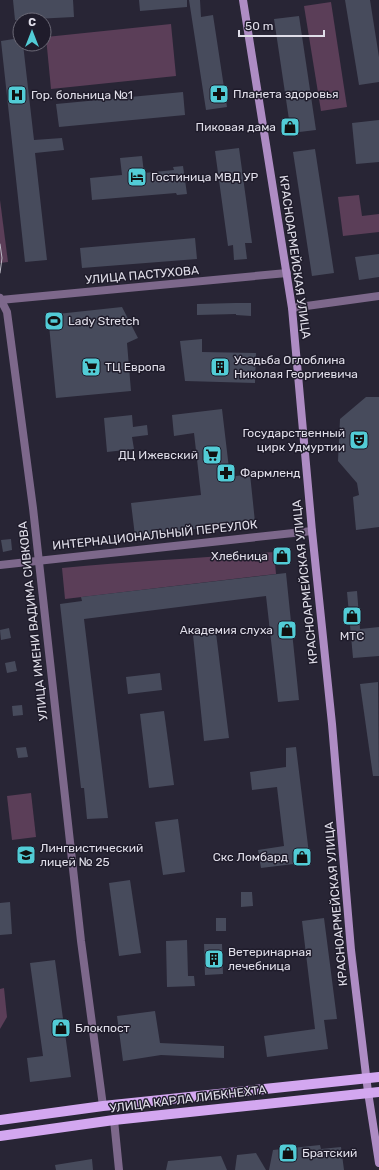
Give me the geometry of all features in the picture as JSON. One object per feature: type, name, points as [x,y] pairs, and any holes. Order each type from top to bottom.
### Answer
[{"type":"main road","name":"УЛИЦА КАРЛА ЛИБКНЕХТА","points":[[0,1120],[103,1106],[379,1077]]},
{"type":"main road","name":"УЛИЦА КАРЛА ЛИБКНЕХТА","points":[[0,1136],[114,1120],[379,1092]]},
{"type":"street","name":"КРАСНОАРМЕЙСКАЯ УЛИЦА","points":[[243,0],[292,308],[312,530],[332,724],[351,950],[366,1078],[379,1163]]},
{"type":"street","name":"УЛИЦА ПАСТУХОВА","points":[[0,299],[287,273]]},
{"type":"street","points":[[292,308],[379,296]]},
{"type":"street","name":"УЛИЦА ИМЕНИ ВАДИМА СИВКОВА","points":[[0,299],[7,312],[33,508],[81,941],[103,1106]]},
{"type":"street","name":"ИНТЕРНАЦИОНАЛЬНЫЙ ПЕРЕУЛОК","points":[[0,565],[312,530]]},
{"type":"street","points":[[114,1120],[119,1170]]},
{"type":"shaded area","points":[[331,2],[347,107],[321,111],[304,6]]},
{"type":"shaded area","points":[[171,24],[176,76],[51,89],[47,52],[52,52],[52,36]]},
{"type":"shaded area","points":[[359,195],[362,216],[379,214],[379,232],[343,236],[338,197]]},
{"type":"shaded area","points":[[0,200],[8,262],[0,263]]},
{"type":"shaded area","points":[[274,552],[276,574],[65,599],[62,568]]},
{"type":"shaded area","points":[[31,793],[36,837],[12,840],[7,796]]},
{"type":"shaded area","points":[[4,988],[7,1017],[0,1029],[0,989]]},
{"type":"building","points":[[13,0],[73,0],[74,17],[52,18],[52,12],[14,12]]},
{"type":"building","points":[[139,0],[187,0],[187,7],[140,11]]},
{"type":"building","points":[[189,0],[200,0],[201,17],[213,15],[227,107],[206,110]]},
{"type":"building","points":[[345,0],[370,0],[379,57],[379,82],[359,85]]},
{"type":"building","points":[[299,16],[316,130],[291,133],[274,19]]},
{"type":"building","points":[[12,39],[12,52],[24,52],[34,140],[62,138],[64,150],[35,153],[47,260],[25,262],[1,41]]},
{"type":"building","points":[[183,92],[185,115],[59,127],[56,104]]},
{"type":"building","points":[[379,120],[379,162],[356,164],[352,123]]},
{"type":"building","points":[[239,148],[252,243],[245,243],[247,259],[234,260],[233,245],[228,246],[215,151]]},
{"type":"building","points":[[315,149],[334,273],[312,276],[293,152]]},
{"type":"building","name":"Гостиница МВД УР","points":[[142,156],[144,173],[174,170],[173,167],[183,166],[187,194],[177,195],[176,193],[92,200],[90,178],[122,175],[120,158]]},
{"type":"building","points":[[195,238],[197,259],[82,268],[80,248]]},
{"type":"building","points":[[379,254],[379,277],[359,280],[355,257]]},
{"type":"building","points":[[251,303],[251,316],[236,314],[197,315],[197,304]]},
{"type":"building","name":"ТЦ Европа","points":[[122,307],[138,338],[127,343],[131,391],[56,398],[48,315]]},
{"type":"building","name":"Усадьба Оглоблина Николая Георгиевича","points":[[202,339],[202,352],[256,353],[255,383],[185,381],[180,341]]},
{"type":"building","name":"Государственный цирк Удмуртии","points":[[366,397],[379,397],[379,527],[356,530],[353,497],[359,495],[357,483],[338,461],[340,419]]},
{"type":"building","points":[[222,409],[230,477],[250,474],[255,522],[135,536],[131,503],[201,495],[194,433],[174,436],[172,415]]},
{"type":"building","points":[[132,415],[133,427],[147,425],[148,435],[132,437],[134,449],[107,452],[104,418]]},
{"type":"building","points":[[11,539],[12,550],[3,552],[1,540]]},
{"type":"building","name":"Хлебница","points":[[286,551],[287,560],[278,561],[277,552]]},
{"type":"building","points":[[286,573],[299,700],[278,702],[266,596],[84,619],[108,818],[87,819],[84,788],[81,788],[60,604],[82,601],[81,597]]},
{"type":"building","points":[[357,591],[360,629],[379,627],[379,656],[353,658],[347,592]]},
{"type":"building","points":[[9,628],[11,638],[1,640],[0,630]]},
{"type":"building","points":[[216,633],[229,738],[204,741],[193,635]]},
{"type":"building","points":[[15,661],[17,671],[7,673],[5,663]]},
{"type":"building","points":[[160,673],[162,690],[128,694],[126,677]]},
{"type":"building","points":[[378,682],[379,776],[373,776],[360,684]]},
{"type":"building","points":[[22,705],[23,715],[13,716],[12,706]]},
{"type":"building","points":[[164,711],[174,785],[149,788],[140,714]]},
{"type":"building","points":[[26,747],[28,757],[18,758],[16,748]]},
{"type":"building","points":[[296,747],[310,862],[261,868],[258,850],[284,846],[277,787],[252,790],[250,772],[286,767],[286,748]]},
{"type":"building","points":[[178,819],[185,872],[163,875],[155,822]]},
{"type":"building","points":[[130,880],[141,953],[119,956],[109,883]]},
{"type":"building","points":[[241,892],[252,892],[253,906],[241,907]]},
{"type":"building","points":[[10,902],[12,934],[0,935],[0,903]]},
{"type":"building","points":[[216,918],[226,918],[226,931],[216,931]]},
{"type":"building","points":[[324,918],[337,1019],[324,1020],[328,1049],[267,1057],[264,1036],[315,1029],[302,921]]},
{"type":"building","points":[[187,940],[188,976],[194,976],[195,986],[167,987],[166,941]]},
{"type":"building","name":"Ветеринарная лечебница","points":[[204,944],[222,944],[223,974],[205,975]]},
{"type":"building","points":[[55,960],[71,1077],[30,1082],[27,1058],[43,1056],[30,963]]},
{"type":"building","points":[[155,1011],[160,1043],[224,1046],[224,1058],[161,1055],[123,1061],[117,1016]]},
{"type":"building","points":[[320,1145],[321,1149],[341,1147],[344,1170],[269,1170],[273,1150]]},
{"type":"building","points":[[256,1153],[266,1170],[235,1170],[237,1155]]},
{"type":"building","points":[[221,1156],[227,1170],[166,1170],[168,1161]]},
{"type":"building","points":[[92,1159],[93,1170],[56,1170],[55,1165]]},
{"type":"tram line","points":[[0,244],[2,258],[0,273]]},
{"type":"place","name":"Планета здоровья","points":[[219,94]]},
{"type":"place","name":"Гор. больница №1","points":[[17,95]]},
{"type":"place","name":"Пиковая дама","points":[[290,127]]},
{"type":"place","name":"Гостиница МВД УР","points":[[137,177]]},
{"type":"place","name":"Lady Stretch","points":[[54,321]]},
{"type":"place","name":"ТЦ Европа","points":[[91,367]]},
{"type":"place","name":"Усадьба Оглоблина Николая Георгиевича","points":[[220,367]]},
{"type":"place","name":"Государственный цирк Удмуртии","points":[[359,440]]},
{"type":"place","name":"ДЦ Ижевский","points":[[212,455]]},
{"type":"place","name":"Фармленд","points":[[226,473]]},
{"type":"place","name":"Хлебница","points":[[282,556]]},
{"type":"place","name":"МТС","points":[[352,616]]},
{"type":"place","name":"Академия слуха","points":[[287,630]]},
{"type":"place","name":"Лингвистический лицей № 25","points":[[26,855]]},
{"type":"place","name":"Скс Ломбард","points":[[302,857]]},
{"type":"place","name":"Ветеринарная лечебница","points":[[214,959]]},
{"type":"place","name":"Блокпост","points":[[61,1028]]},
{"type":"place","name":"Братский","points":[[288,1153]]}]
